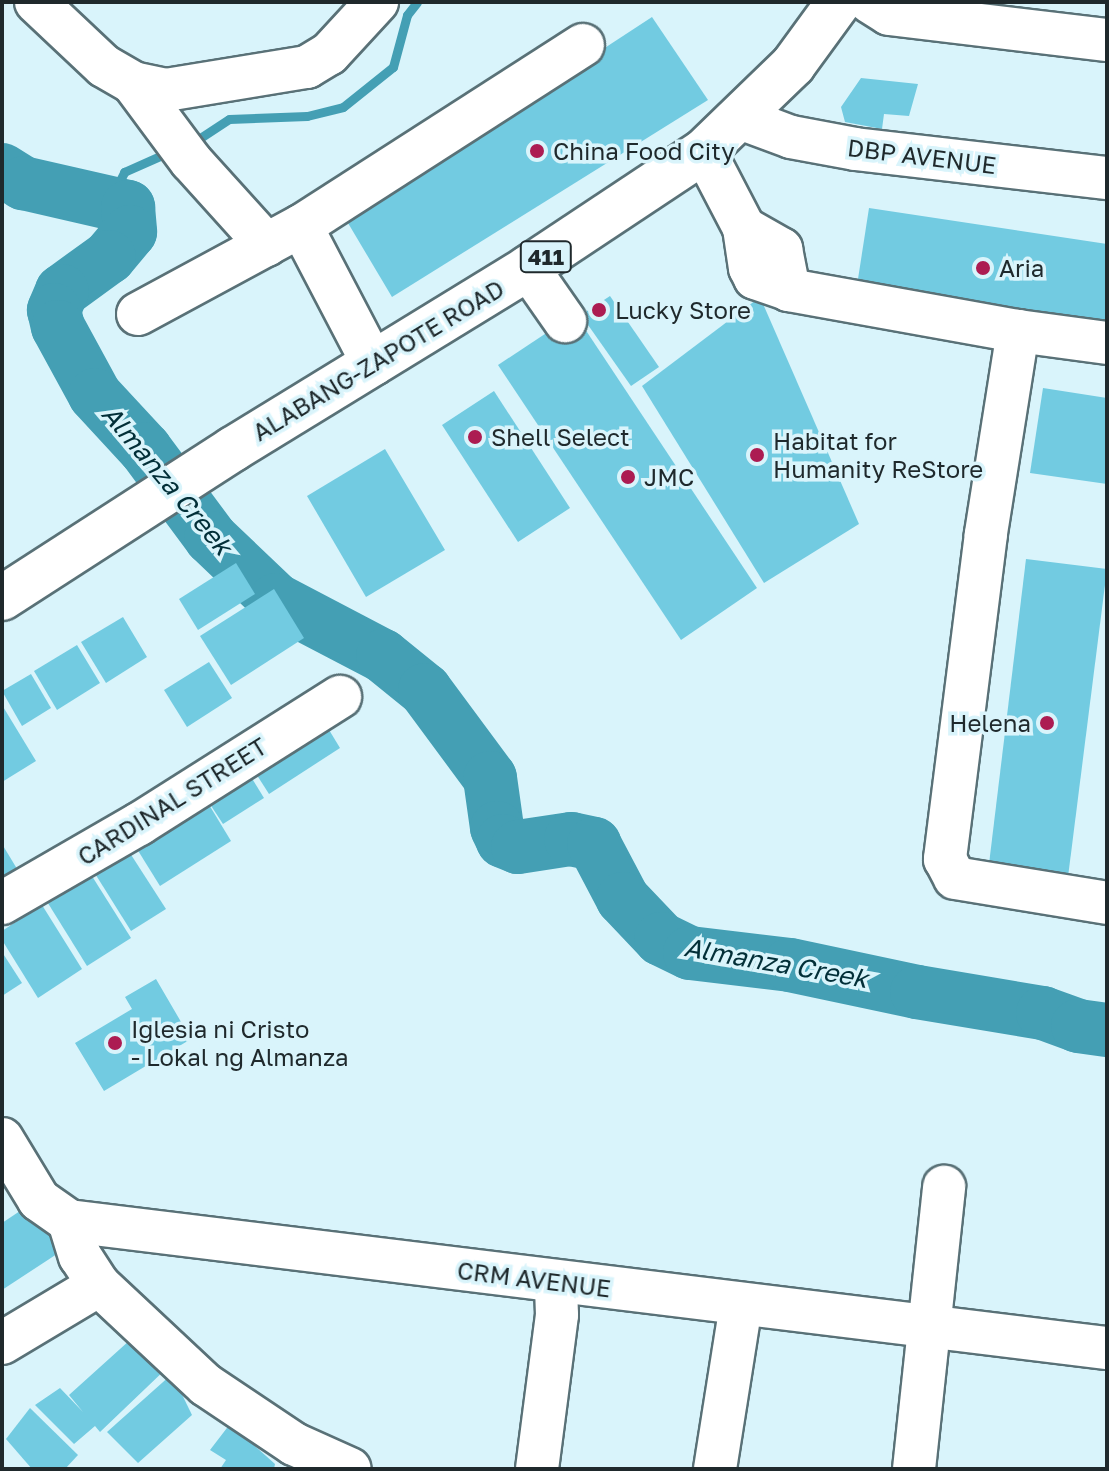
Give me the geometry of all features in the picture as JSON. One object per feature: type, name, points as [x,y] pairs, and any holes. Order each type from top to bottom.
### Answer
[{"type":"highway","name":"ALABANG-ZAPOTE ROAD","points":[[2,598],[212,462],[528,268],[704,151],[793,65],[839,2]]},
{"type":"street","points":[[36,2],[104,66],[133,83],[166,90],[307,67],[329,54],[377,2]]},
{"type":"street","points":[[870,2],[889,14],[1107,40]]},
{"type":"street","points":[[138,314],[284,236],[583,45]]},
{"type":"street","points":[[133,83],[191,161],[284,236],[373,364]]},
{"type":"street","name":"DBP AVENUE","points":[[740,118],[791,137],[855,149],[1107,178]]},
{"type":"street","points":[[704,151],[744,228],[781,249],[789,290],[1018,331],[1107,343]]},
{"type":"street","points":[[528,268],[565,321]]},
{"type":"street","points":[[1018,331],[986,534],[945,859],[955,878],[1107,903]]},
{"type":"street","name":"CARDINAL STREET","points":[[2,903],[139,824],[340,697]]},
{"type":"street","name":"CRM AVENUE","points":[[2,1139],[39,1200],[69,1221],[1107,1348]]},
{"type":"street","points":[[914,1469],[932,1325],[944,1187]]},
{"type":"street","points":[[69,1221],[80,1256],[99,1285],[206,1385],[294,1444],[350,1469]]},
{"type":"street","points":[[537,1469],[557,1315],[556,1282]]},
{"type":"street","points":[[2,1343],[99,1285]]},
{"type":"street","points":[[715,1469],[741,1304]]},
{"type":"building","name":"China Food City","points":[[652,17],[708,100],[392,297],[345,218]]},
{"type":"building","points":[[861,78],[918,84],[909,116],[884,114],[882,129],[845,122],[841,107]]},
{"type":"building","name":"Aria","points":[[869,208],[1107,244],[1107,330],[856,292]]},
{"type":"building","points":[[610,296],[659,367],[631,386],[581,315]]},
{"type":"building","name":"Habitat for Humanity ReStore","points":[[760,297],[859,524],[764,583],[642,386]]},
{"type":"building","name":"JMC","points":[[575,314],[757,588],[681,640],[498,365]]},
{"type":"building","points":[[1043,388],[1107,398],[1107,484],[1030,473]]},
{"type":"building","points":[[494,391],[570,508],[518,542],[442,425]]},
{"type":"building","points":[[385,449],[445,550],[366,597],[307,496]]},
{"type":"building","name":"Helena","points":[[1026,559],[1107,569],[1068,877],[989,864]]},
{"type":"building","points":[[236,563],[255,594],[198,630],[179,599]]},
{"type":"building","points":[[274,589],[304,638],[231,685],[200,636]]},
{"type":"building","points":[[123,617],[147,657],[106,683],[81,642]]},
{"type":"building","points":[[77,645],[100,683],[57,710],[34,671]]},
{"type":"building","points":[[209,662],[232,698],[187,727],[164,690]]},
{"type":"building","points":[[31,674],[51,708],[22,726],[2,691]]},
{"type":"building","points":[[2,705],[36,761],[2,782]]},
{"type":"building","points":[[320,715],[340,748],[269,794],[248,761]]},
{"type":"building","points":[[242,762],[264,798],[223,824],[200,789]]},
{"type":"building","points":[[208,803],[231,841],[160,886],[137,849]]},
{"type":"building","points":[[2,844],[25,882],[2,897]]},
{"type":"building","points":[[128,850],[166,909],[131,931],[94,872]]},
{"type":"building","points":[[90,873],[131,938],[87,966],[46,900]]},
{"type":"building","points":[[42,905],[82,969],[38,998],[2,940],[2,931]]},
{"type":"building","points":[[2,952],[22,983],[2,996]]},
{"type":"building","points":[[156,979],[191,1039],[104,1091],[75,1043],[132,1009],[125,997]]},
{"type":"building","points":[[29,1205],[60,1252],[2,1290],[2,1223]]},
{"type":"building","points":[[140,1331],[169,1366],[100,1432],[95,1426],[74,1444],[35,1405],[60,1388],[83,1412],[69,1395]]},
{"type":"building","points":[[172,1374],[192,1415],[138,1463],[107,1432]]},
{"type":"building","points":[[30,1408],[78,1455],[65,1469],[32,1469],[6,1439]]},
{"type":"building","points":[[230,1424],[275,1464],[274,1469],[220,1469],[226,1460],[210,1450]]},
{"type":"waterway","name":"Almanza Creek","points":[[191,144],[229,119],[307,116],[343,107],[393,67],[407,15],[417,2]]},
{"type":"waterway","name":"Almanza Creek","points":[[109,202],[124,172],[169,152]]},
{"type":"waterway","name":"Almanza Creek","points":[[2,170],[23,183],[128,207],[130,232],[109,257],[62,291],[54,310],[58,327],[95,395],[145,449],[211,538],[276,600],[383,656],[425,690],[490,778],[497,828],[503,841],[518,847],[571,839],[594,844],[623,899],[661,939],[690,953],[790,965],[917,992],[1043,1013],[1078,1026],[1107,1030]]},
{"type":"place","name":"China Food City","points":[[537,151]]},
{"type":"place","name":"Aria","points":[[983,268]]},
{"type":"place","name":"Lucky Store","points":[[599,310]]},
{"type":"place","name":"Shell Select","points":[[475,437]]},
{"type":"place","name":"Habitat for Humanity ReStore","points":[[757,455]]},
{"type":"place","name":"JMC","points":[[628,477]]},
{"type":"place","name":"Helena","points":[[1047,723]]},
{"type":"place","name":"Iglesia ni Cristo - Lokal ng Almanza","points":[[115,1043]]}]
